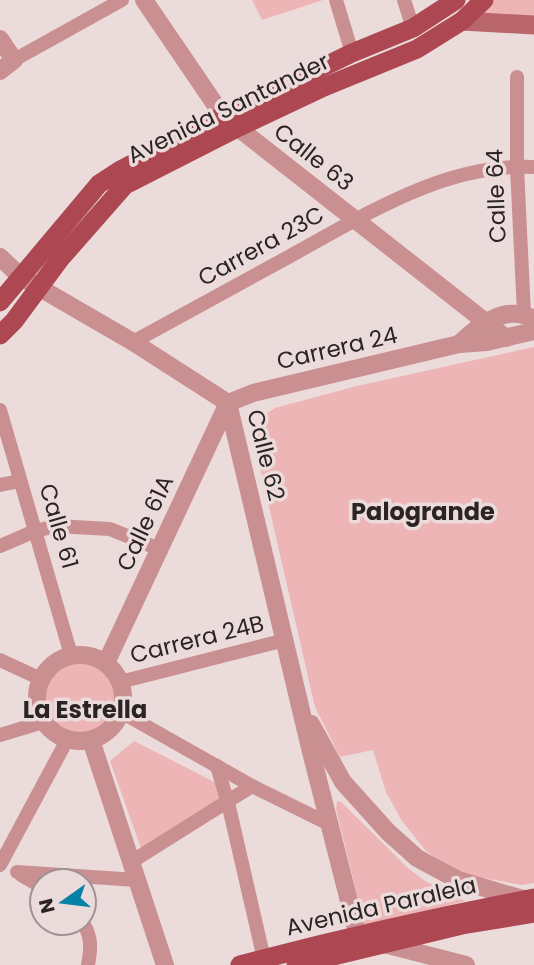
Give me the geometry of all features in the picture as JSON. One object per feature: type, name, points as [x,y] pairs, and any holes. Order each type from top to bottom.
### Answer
[{"type":"main road","name":"Avenida Santander","points":[[0,302],[99,184],[119,171],[230,122],[417,49],[462,22],[484,0]]},
{"type":"main road","name":"Avenida Santander","points":[[0,335],[60,259],[125,186],[230,122],[352,53],[413,28],[447,3]]},
{"type":"main road","points":[[462,22],[534,25]]},
{"type":"main road","name":"Avenida Paralela","points":[[296,965],[359,941],[458,912],[531,904]]},
{"type":"main road","name":"Avenida Paralela","points":[[240,965],[359,941],[381,943],[461,925],[531,904]]},
{"type":"street","points":[[0,39],[7,65],[122,0]]},
{"type":"street","name":"Calle 63","points":[[144,0],[230,122],[485,322],[519,335]]},
{"type":"street","points":[[336,0],[352,53]]},
{"type":"street","points":[[404,0],[413,28]]},
{"type":"street","name":"Calle 64","points":[[517,77],[517,167],[529,316]]},
{"type":"street","name":"Carrera 23C","points":[[133,342],[355,221],[429,185],[477,171],[534,167]]},
{"type":"street","name":"Calle 62","points":[[0,257],[21,277],[38,288],[133,342],[228,402],[359,941]]},
{"type":"street","name":"Carrera 24","points":[[459,344],[485,322],[501,315],[529,316]]},
{"type":"street","points":[[519,335],[529,316]]},
{"type":"street","name":"Carrera 24","points":[[228,402],[253,393],[459,344],[487,342],[519,335]]},
{"type":"street","name":"Calle 61A","points":[[106,663],[228,402]]},
{"type":"street","name":"Calle 61","points":[[0,410],[71,655]]},
{"type":"street","points":[[0,485],[20,481]]},
{"type":"street","points":[[0,546],[35,531],[56,526],[110,529],[159,550]]},
{"type":"street","name":"Carrera 24B","points":[[120,682],[285,640]]},
{"type":"street","points":[[71,655],[89,656],[106,663],[120,682],[123,702],[121,712],[108,732],[91,740],[67,740],[58,736],[43,722],[37,701],[41,679],[54,663],[71,655]]},
{"type":"street","points":[[0,660],[41,679]]},
{"type":"street","name":"Calle 62","points":[[299,703],[343,782],[388,832],[417,858],[458,880],[531,904]]},
{"type":"street","points":[[121,712],[252,786],[331,825]]},
{"type":"street","points":[[0,735],[43,722]]},
{"type":"street","points":[[28,873],[0,867],[67,740]]},
{"type":"street","points":[[91,740],[165,965]]},
{"type":"street","points":[[216,766],[227,801],[264,959]]},
{"type":"street","points":[[318,780],[326,768],[343,782]]},
{"type":"street","points":[[131,862],[252,786]]},
{"type":"street","points":[[17,872],[28,879]]},
{"type":"street","points":[[98,879],[137,880]]},
{"type":"street","points":[[88,965],[90,937]]},
{"type":"street","points":[[381,943],[466,965]]},
{"type":"shaded area","points":[[252,0],[323,0],[262,20]]},
{"type":"shaded area","points":[[493,0],[534,0],[534,17],[478,14]]},
{"type":"shaded area","points":[[534,347],[534,883],[522,885],[460,874],[426,851],[402,821],[386,792],[373,750],[340,757],[315,707],[253,437],[260,418],[275,408],[353,387]]},
{"type":"shaded area","points":[[80,663],[105,673],[115,698],[105,723],[80,733],[55,723],[45,698],[55,673]]},
{"type":"shaded area","points":[[134,741],[236,793],[142,851],[110,761]]},
{"type":"shaded area","points":[[337,801],[409,869],[425,881],[465,901],[365,927],[336,809]]},
{"type":"district","name":"Palogrande","points":[[423,511]]},
{"type":"district","name":"La Estrella","points":[[85,709]]}]
